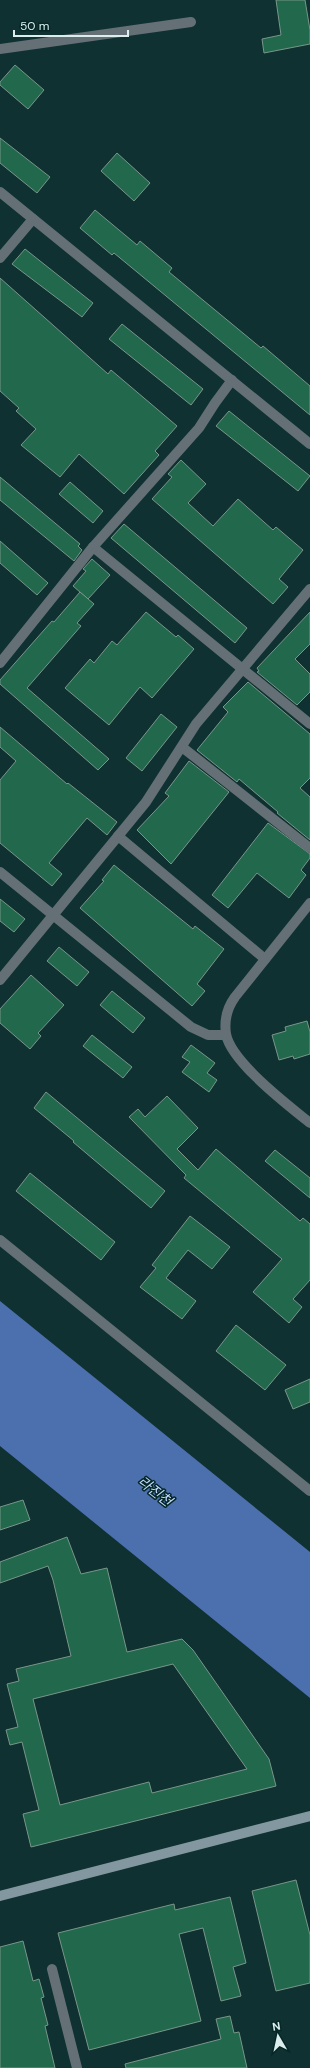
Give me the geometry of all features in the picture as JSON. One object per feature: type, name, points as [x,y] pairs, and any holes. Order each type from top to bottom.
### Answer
[{"type":"main road","points":[[0,1896],[310,1816]]},
{"type":"street","points":[[0,49],[191,22]]},
{"type":"street","points":[[0,192],[310,444]]},
{"type":"street","points":[[0,258],[33,219]]},
{"type":"street","points":[[0,663],[93,547],[199,428],[232,380]]},
{"type":"street","points":[[93,547],[310,724]]},
{"type":"street","points":[[0,980],[146,802],[196,724],[310,589]]},
{"type":"street","points":[[182,747],[310,848]]},
{"type":"street","points":[[118,836],[265,959]]},
{"type":"street","points":[[0,872],[191,1026],[208,1035],[226,1035]]},
{"type":"street","points":[[310,903],[227,1007],[226,1035],[234,1051],[262,1083],[310,1123]]},
{"type":"street","points":[[0,1240],[310,1491]]},
{"type":"street","points":[[52,1969],[77,2068]]},
{"type":"water","name":"라진천","points":[[0,1301],[310,1552],[310,1698],[0,1446]]},
{"type":"building","points":[[276,0],[305,0],[310,30],[310,44],[264,53],[262,39],[281,35]]},
{"type":"building","points":[[15,65],[44,90],[28,109],[0,85],[0,82]]},
{"type":"building","points":[[0,138],[50,177],[37,193],[0,163]]},
{"type":"building","points":[[117,153],[150,183],[134,201],[101,171]]},
{"type":"building","points":[[95,210],[137,245],[140,241],[172,268],[169,272],[261,348],[263,346],[310,386],[310,415],[114,253],[112,255],[80,228]]},
{"type":"building","points":[[25,249],[93,303],[82,317],[12,264]]},
{"type":"building","points":[[0,278],[108,374],[111,370],[177,426],[155,451],[159,455],[124,494],[79,454],[60,477],[21,445],[36,429],[16,411],[19,408],[0,391]]},
{"type":"building","points":[[122,324],[203,389],[191,405],[109,339]]},
{"type":"building","points":[[229,411],[310,476],[298,491],[216,426]]},
{"type":"building","points":[[181,460],[206,484],[188,503],[213,526],[238,499],[273,530],[276,527],[303,550],[279,579],[288,587],[273,604],[152,499],[172,477],[168,474]]},
{"type":"building","points":[[0,477],[80,544],[78,546],[82,550],[74,561],[0,500]]},
{"type":"building","points":[[70,482],[103,511],[93,523],[59,494]]},
{"type":"building","points":[[124,524],[247,628],[235,643],[111,538]]},
{"type":"building","points":[[0,541],[48,583],[37,595],[0,563]]},
{"type":"building","points":[[92,559],[110,575],[88,599],[73,586],[86,571],[83,569]]},
{"type":"building","points":[[80,592],[94,604],[77,623],[81,626],[27,688],[109,759],[98,770],[0,684],[0,680],[52,621],[54,622]]},
{"type":"building","points":[[146,612],[176,637],[178,635],[194,649],[152,698],[140,687],[109,725],[65,688],[90,659],[94,663],[112,641],[117,645]]},
{"type":"building","points":[[310,612],[310,644],[295,659],[310,674],[310,692],[297,705],[257,672],[259,671],[257,668]]},
{"type":"building","points":[[248,682],[310,734],[310,778],[300,788],[310,797],[310,840],[239,779],[237,782],[197,750],[228,712],[223,707]]},
{"type":"building","points":[[161,714],[177,727],[142,771],[126,758]]},
{"type":"building","points":[[0,727],[67,784],[68,783],[117,822],[107,835],[87,818],[49,863],[62,874],[52,886],[0,843],[0,780],[16,761],[0,747]]},
{"type":"building","points":[[189,761],[229,792],[171,864],[137,830],[169,796],[165,793]]},
{"type":"building","points":[[268,823],[310,854],[310,858],[301,870],[306,875],[289,898],[257,873],[228,908],[212,895]]},
{"type":"building","points":[[114,865],[193,929],[195,926],[224,949],[197,984],[205,991],[192,1006],[80,908],[104,881],[102,880]]},
{"type":"building","points":[[0,899],[25,919],[14,932],[0,921]]},
{"type":"building","points":[[59,947],[89,972],[77,986],[47,961]]},
{"type":"building","points":[[31,975],[64,1005],[38,1033],[41,1036],[30,1049],[0,1023],[0,1009]]},
{"type":"building","points":[[112,991],[145,1018],[133,1033],[100,1005]]},
{"type":"building","points":[[307,1021],[310,1032],[310,1054],[294,1059],[293,1056],[279,1060],[272,1035],[286,1031],[285,1027]]},
{"type":"building","points":[[92,1035],[132,1067],[123,1078],[83,1046]]},
{"type":"building","points":[[191,1045],[215,1063],[207,1073],[217,1080],[209,1092],[182,1072],[190,1062],[182,1057]]},
{"type":"building","points":[[46,1092],[165,1191],[151,1208],[34,1108]]},
{"type":"building","points":[[167,1096],[198,1128],[177,1149],[198,1170],[216,1149],[300,1221],[303,1218],[310,1224],[310,1280],[293,1299],[302,1307],[289,1323],[253,1292],[282,1259],[184,1178],[186,1175],[129,1117],[138,1109],[145,1117]]},
{"type":"building","points":[[275,1150],[310,1178],[310,1198],[265,1161]]},
{"type":"building","points":[[30,1173],[115,1242],[101,1260],[16,1191]]},
{"type":"building","points":[[190,1216],[230,1247],[212,1269],[188,1250],[166,1278],[196,1301],[182,1319],[140,1287],[156,1268],[152,1265]]},
{"type":"building","points":[[236,1325],[286,1365],[265,1390],[216,1351]]},
{"type":"building","points":[[310,1379],[310,1402],[293,1409],[285,1390]]},
{"type":"building","points":[[23,1500],[30,1520],[0,1530],[0,1507]]},
{"type":"building","points":[[67,1537],[81,1574],[107,1568],[127,1652],[182,1639],[193,1650],[269,1759],[276,1786],[31,1847],[23,1814],[39,1810],[22,1742],[10,1745],[6,1730],[18,1727],[7,1684],[19,1681],[16,1669],[71,1656],[53,1580],[48,1566],[0,1583],[0,1562]],"holes":[[[173,1664],[247,1769],[152,1793],[149,1782],[60,1805],[33,1699]]]},
{"type":"building","points":[[296,1880],[310,1935],[310,1983],[276,1991],[252,1891]]},
{"type":"building","points":[[230,1897],[246,1963],[233,1967],[241,1996],[221,2001],[203,1928],[179,1934],[201,2021],[89,2050],[58,1933],[174,1904],[175,1910]]},
{"type":"building","points":[[23,1941],[33,1981],[39,1979],[44,1997],[41,1998],[48,2025],[45,2026],[55,2068],[0,2068],[0,1947]]},
{"type":"building","points":[[230,2016],[234,2033],[239,2032],[247,2068],[126,2068],[125,2064],[221,2039],[216,2019]]}]
